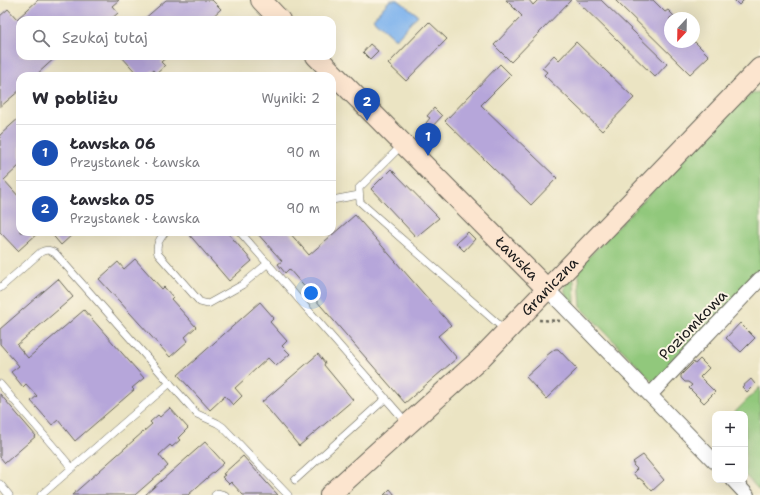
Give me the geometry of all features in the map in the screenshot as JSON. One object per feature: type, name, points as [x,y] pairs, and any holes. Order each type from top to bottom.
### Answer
[{"type":"street","points":[[261,0],[276,16]]},
{"type":"street","name":"Ławska","points":[[320,60],[332,72]]},
{"type":"street","name":"Graniczna","points":[[330,495],[479,360],[760,68]]},
{"type":"street","name":"Ławska","points":[[336,76],[548,290],[712,459]]},
{"type":"street","name":"Poziomkowa","points":[[650,395],[760,279]]},
{"type":"street","points":[[736,483],[748,495]]},
{"type":"lane","points":[[403,144],[359,188],[360,202],[506,332]]},
{"type":"lane","points":[[336,199],[359,195]]},
{"type":"lane","points":[[162,236],[157,243],[156,249],[158,254],[203,304],[208,304],[242,285],[268,264]]},
{"type":"lane","points":[[244,236],[409,424]]},
{"type":"lane","points":[[0,288],[41,252],[51,250],[197,414],[223,427],[288,495]]},
{"type":"lane","points":[[41,495],[170,383]]},
{"type":"lane","points":[[0,384],[72,468]]},
{"type":"lane","points":[[295,480],[386,398]]},
{"type":"lane","points":[[0,484],[9,495]]},
{"type":"lane","points":[[215,495],[218,493],[223,493],[225,495]]},
{"type":"path","points":[[526,312],[534,320],[562,322],[570,313]]},
{"type":"green space","points":[[760,92],[760,276],[654,383],[581,307],[579,275],[575,271],[739,102],[754,93]]},
{"type":"green space","points":[[571,276],[574,281],[575,303],[573,305],[567,298],[565,291],[566,284]]},
{"type":"green space","points":[[760,387],[760,491],[748,478],[748,411],[736,411]]},
{"type":"water","points":[[390,0],[398,0],[418,15],[397,38],[394,38],[373,19]]},
{"type":"building","points":[[38,0],[119,0],[112,6],[118,13],[115,16],[20,16]]},
{"type":"building","points":[[166,0],[212,0],[221,9],[213,16],[148,16]]},
{"type":"building","points":[[506,0],[529,0],[533,5],[538,0],[571,0],[511,62],[494,45],[522,16]]},
{"type":"building","points":[[576,0],[601,0],[667,64],[655,77]]},
{"type":"building","points":[[615,0],[653,0],[665,12],[664,48],[700,47],[709,56],[690,74]]},
{"type":"building","points":[[734,0],[744,0],[739,5]]},
{"type":"building","points":[[8,9],[16,18],[16,60],[53,60],[39,72],[16,72],[16,93],[0,107],[0,16]]},
{"type":"building","points":[[429,22],[447,39],[406,81],[388,64]]},
{"type":"building","points":[[576,42],[634,98],[602,131],[544,75],[547,72],[542,68],[554,55],[559,60]]},
{"type":"building","points":[[370,44],[378,51],[370,59],[363,52]]},
{"type":"building","points":[[125,60],[163,60],[161,62],[165,66],[158,72],[154,72],[153,70],[151,72],[135,72]]},
{"type":"building","points":[[500,64],[511,75],[481,105],[557,178],[531,205],[445,121]]},
{"type":"building","points":[[434,108],[442,116],[431,128],[426,123],[430,118],[427,116]]},
{"type":"building","points":[[16,121],[16,169],[4,180],[16,194],[16,236],[35,236],[18,251],[0,232],[0,135]]},
{"type":"building","points":[[391,169],[439,218],[416,237],[371,189]]},
{"type":"building","points":[[355,215],[451,325],[438,336],[457,358],[405,403],[289,269],[285,273],[278,264],[282,261],[260,236],[292,236],[309,255],[331,236],[336,236],[336,232]]},
{"type":"building","points":[[468,232],[475,239],[464,251],[456,243]]},
{"type":"building","points":[[53,236],[71,236],[61,245]]},
{"type":"building","points":[[190,236],[230,236],[252,261],[229,281]]},
{"type":"building","points":[[135,259],[162,289],[164,287],[173,297],[171,299],[196,327],[185,337],[188,341],[170,357],[99,279],[118,262],[124,269]]},
{"type":"building","points":[[58,279],[73,297],[17,345],[28,358],[84,310],[144,378],[132,388],[134,390],[75,441],[58,420],[52,425],[31,401],[37,396],[26,384],[23,387],[11,372],[19,366],[0,344],[0,329]]},
{"type":"building","points":[[260,302],[274,318],[270,322],[287,341],[282,346],[290,354],[276,366],[268,358],[235,388],[242,396],[233,405],[225,396],[210,410],[178,375]]},
{"type":"building","points":[[740,323],[755,338],[741,352],[726,338]]},
{"type":"building","points":[[555,349],[558,349],[577,369],[546,399],[526,377],[547,358],[546,356]]},
{"type":"building","points":[[318,354],[325,363],[324,365],[353,400],[299,446],[262,402]]},
{"type":"building","points":[[700,359],[709,368],[700,377],[715,392],[704,403],[689,388],[692,385],[685,382],[681,378],[681,375],[694,362],[695,364]]},
{"type":"building","points":[[751,379],[755,384],[747,392],[742,387]]},
{"type":"building","points":[[0,394],[36,436],[5,463],[0,457]]},
{"type":"building","points":[[170,408],[188,428],[178,438],[180,440],[172,447],[170,445],[159,455],[168,466],[135,495],[72,495],[152,424],[150,422],[158,415],[160,417]]},
{"type":"building","points":[[205,442],[224,463],[188,495],[145,495]]},
{"type":"building","points":[[643,455],[664,480],[652,491],[633,473],[637,469],[633,465],[633,462]]},
{"type":"building","points":[[243,456],[278,495],[243,495],[231,482],[229,484],[222,477],[225,475],[223,474]]},
{"type":"building","points":[[390,489],[395,495],[384,495]]},
{"type":"place","name":"Ławska 05","points":[[367,121]]},
{"type":"place","name":"Ławska 06","points":[[428,156]]}]
